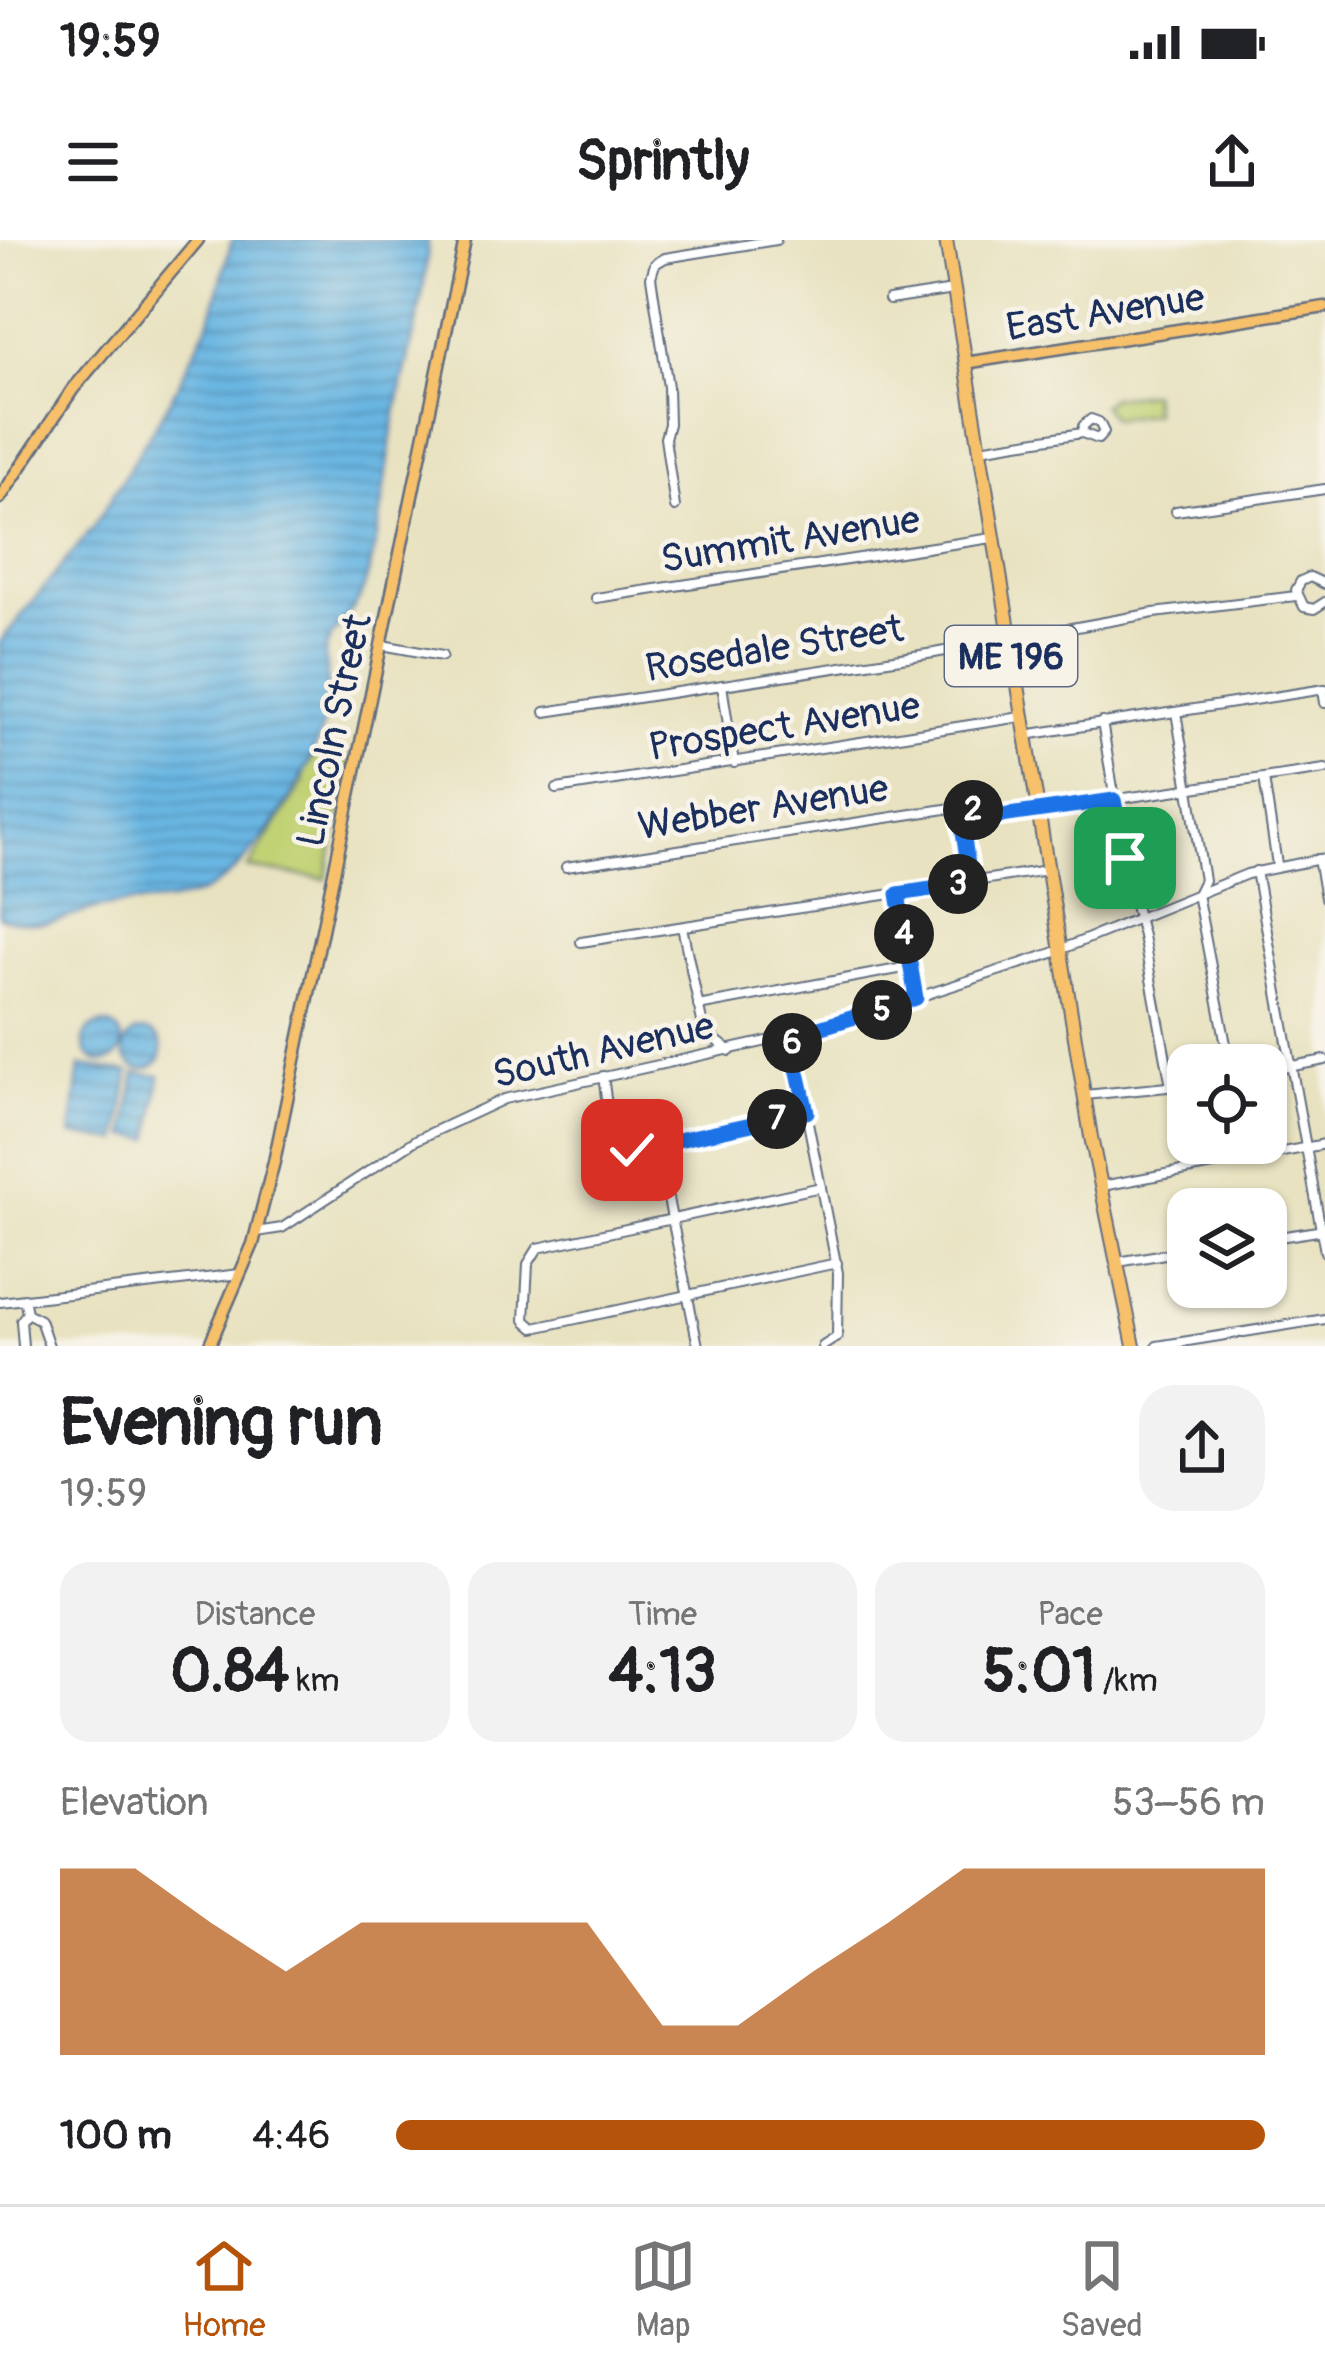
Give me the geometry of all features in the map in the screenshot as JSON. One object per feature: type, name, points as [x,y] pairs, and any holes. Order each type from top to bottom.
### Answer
[{"type":"highway","name":"ME 196","points":[[946,240],[1100,1186],[1134,1346]]},
{"type":"main road","points":[[0,498],[74,388],[198,240]]},
{"type":"main road","name":"Lincoln Street","points":[[209,1346],[256,1232],[465,240]]},
{"type":"main road","name":"East Avenue","points":[[965,363],[1325,307]]},
{"type":"street","points":[[675,507],[665,438],[668,387],[651,277],[655,264],[665,258],[776,240]]},
{"type":"street","points":[[889,300],[954,290]]},
{"type":"street","points":[[978,450],[1082,433]]},
{"type":"street","points":[[1176,511],[1325,489]]},
{"type":"street","name":"Summit Avenue","points":[[596,598],[992,538]]},
{"type":"street","name":"Rosedale Street","points":[[1296,596],[1305,578],[1325,584]]},
{"type":"street","name":"Rosedale Street","points":[[545,712],[1154,613],[1296,596]]},
{"type":"street","name":"Rosedale Street","points":[[1296,596],[1309,609],[1325,602]]},
{"type":"street","points":[[382,645],[442,656]]},
{"type":"street","points":[[722,685],[734,763]]},
{"type":"street","points":[[1024,735],[1324,690],[1325,703]]},
{"type":"street","points":[[1176,712],[1204,880],[1197,894],[1227,1044]]},
{"type":"street","name":"Prospect Avenue","points":[[557,790],[1021,717]]},
{"type":"street","points":[[1102,722],[1167,1066]]},
{"type":"street","name":"Webber Avenue","points":[[566,867],[959,808],[994,817],[1325,769]]},
{"type":"street","points":[[1264,778],[1276,866]]},
{"type":"street","points":[[959,808],[971,883]]},
{"type":"street","points":[[1322,859],[1325,898]]},
{"type":"street","name":"South Avenue","points":[[256,1232],[281,1228],[391,1155],[461,1116],[504,1100],[790,1037],[1061,949],[1256,871],[1322,859]]},
{"type":"street","points":[[581,942],[1047,870]]},
{"type":"street","points":[[1256,871],[1325,1252]]},
{"type":"street","points":[[898,894],[916,998]]},
{"type":"street","points":[[682,927],[704,1031],[730,1051]]},
{"type":"street","points":[[698,1006],[909,967]]},
{"type":"street","points":[[790,1037],[837,1263],[835,1340],[823,1346]]},
{"type":"street","points":[[1287,1067],[1325,1060]]},
{"type":"street","points":[[603,1076],[615,1150],[620,1152],[807,1112]]},
{"type":"street","points":[[1085,1095],[1167,1086]]},
{"type":"street","points":[[1100,1186],[1325,1144]]},
{"type":"street","points":[[656,1145],[698,1346]]},
{"type":"street","points":[[821,1187],[532,1252],[527,1264],[527,1326],[837,1263]]},
{"type":"street","points":[[1287,1236],[1323,1230]]},
{"type":"street","points":[[1116,1262],[1167,1254]]},
{"type":"street","points":[[0,1302],[242,1274]]},
{"type":"street","points":[[24,1298],[27,1313],[42,1323],[49,1346]]},
{"type":"street","points":[[23,1346],[21,1321],[27,1313]]},
{"type":"street","points":[[1157,1346],[1325,1319]]},
{"type":"green space","points":[[1151,393],[1153,413],[1113,419],[1102,405],[1111,397]]},
{"type":"green space","points":[[316,753],[351,758],[326,879],[248,868],[303,783]]},
{"type":"water","points":[[232,240],[428,240],[424,286],[395,419],[375,548],[360,597],[326,649],[329,698],[322,730],[280,815],[240,865],[218,884],[186,898],[115,905],[48,923],[0,917],[0,642],[94,526],[171,399],[210,320]]},
{"type":"water","points":[[103,1024],[116,1030],[122,1043],[116,1056],[103,1062],[90,1056],[84,1043],[90,1030]]},
{"type":"water","points":[[143,1031],[156,1037],[162,1050],[156,1063],[143,1069],[130,1063],[124,1050],[130,1037]]},
{"type":"water","points":[[80,1066],[129,1072],[119,1141],[71,1135]]},
{"type":"water","points":[[135,1073],[160,1076],[151,1139],[126,1136]]},
{"type":"route","points":[[632,1150],[807,1112],[790,1037],[916,998],[898,894],[971,883],[959,808],[994,817],[1114,800],[1125,858]]}]
